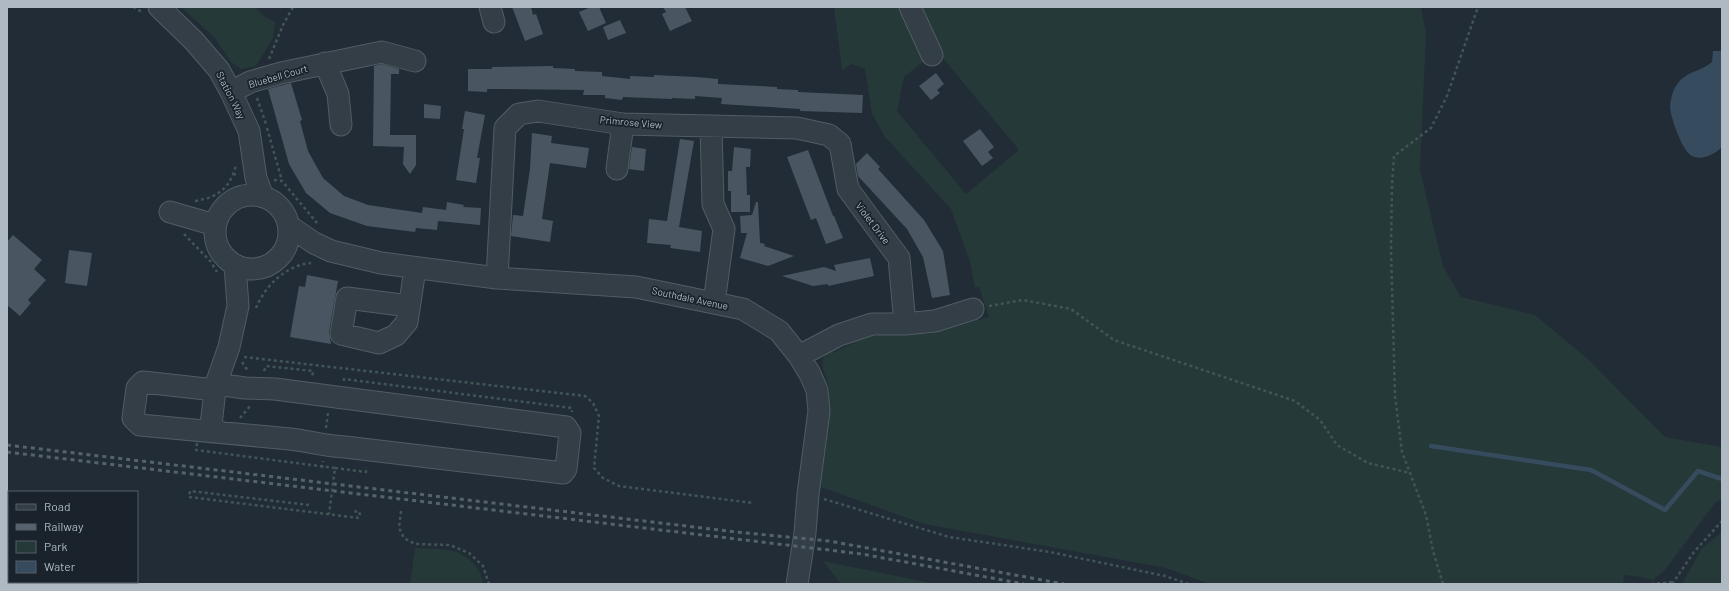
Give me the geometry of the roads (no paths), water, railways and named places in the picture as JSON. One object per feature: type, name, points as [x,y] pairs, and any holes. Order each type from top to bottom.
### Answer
[{"type":"street","points":[[910,7],[932,55]]},
{"type":"street","name":"Station Way","points":[[151,10],[194,41],[219,70],[249,131],[248,174]]},
{"type":"street","name":"Bluebell Court","points":[[231,92],[250,82],[325,63],[382,52],[415,61]]},
{"type":"street","points":[[325,63],[338,94],[341,124]]},
{"type":"street","name":"Primrose View","points":[[496,278],[505,128],[519,114],[538,110],[623,124],[711,126]]},
{"type":"street","points":[[617,169],[623,124]]},
{"type":"street","points":[[711,126],[713,204],[724,229],[714,303]]},
{"type":"street","name":"Violet Drive","points":[[711,126],[797,128],[829,135],[840,144],[848,189],[899,258],[905,324]]},
{"type":"street","points":[[247,308],[227,270],[227,260],[219,249],[215,235],[215,225],[223,210],[236,199],[254,195],[248,174]]},
{"type":"street","points":[[227,270],[254,270],[263,268],[274,263],[282,255],[287,246],[289,226],[286,216],[248,174]]},
{"type":"street","points":[[170,212],[215,225]]},
{"type":"street","name":"Southdale Avenue","points":[[289,226],[320,248],[381,263],[496,278],[636,287],[743,309],[779,331],[799,356],[816,390],[819,411],[808,494],[805,533],[797,584]]},
{"type":"street","name":"Southdale Avenue","points":[[282,255],[320,248]]},
{"type":"street","points":[[224,431],[211,425],[216,387],[229,347],[263,268]]},
{"type":"street","points":[[409,306],[415,268]]},
{"type":"street","points":[[799,356],[839,335],[872,324],[905,324],[935,321],[973,309]]},
{"type":"street","points":[[229,347],[236,369],[244,380],[261,389]]},
{"type":"street","points":[[143,382],[216,387],[281,390],[566,427],[570,433],[566,470],[563,473],[345,447],[324,446],[298,440],[224,431],[140,425],[133,418],[137,388],[143,382]]},
{"type":"water","points":[[1713,51],[1722,51],[1722,147],[1708,156],[1700,158],[1692,156],[1684,147],[1677,133],[1672,117],[1670,103],[1676,85],[1690,73],[1712,62]]},
{"type":"waterway","points":[[1431,446],[1591,470],[1665,510],[1698,471],[1722,479]]},
{"type":"railway","points":[[7,445],[736,532],[829,541],[1064,584]]},
{"type":"railway","points":[[7,452],[862,554],[1024,584]]}]
